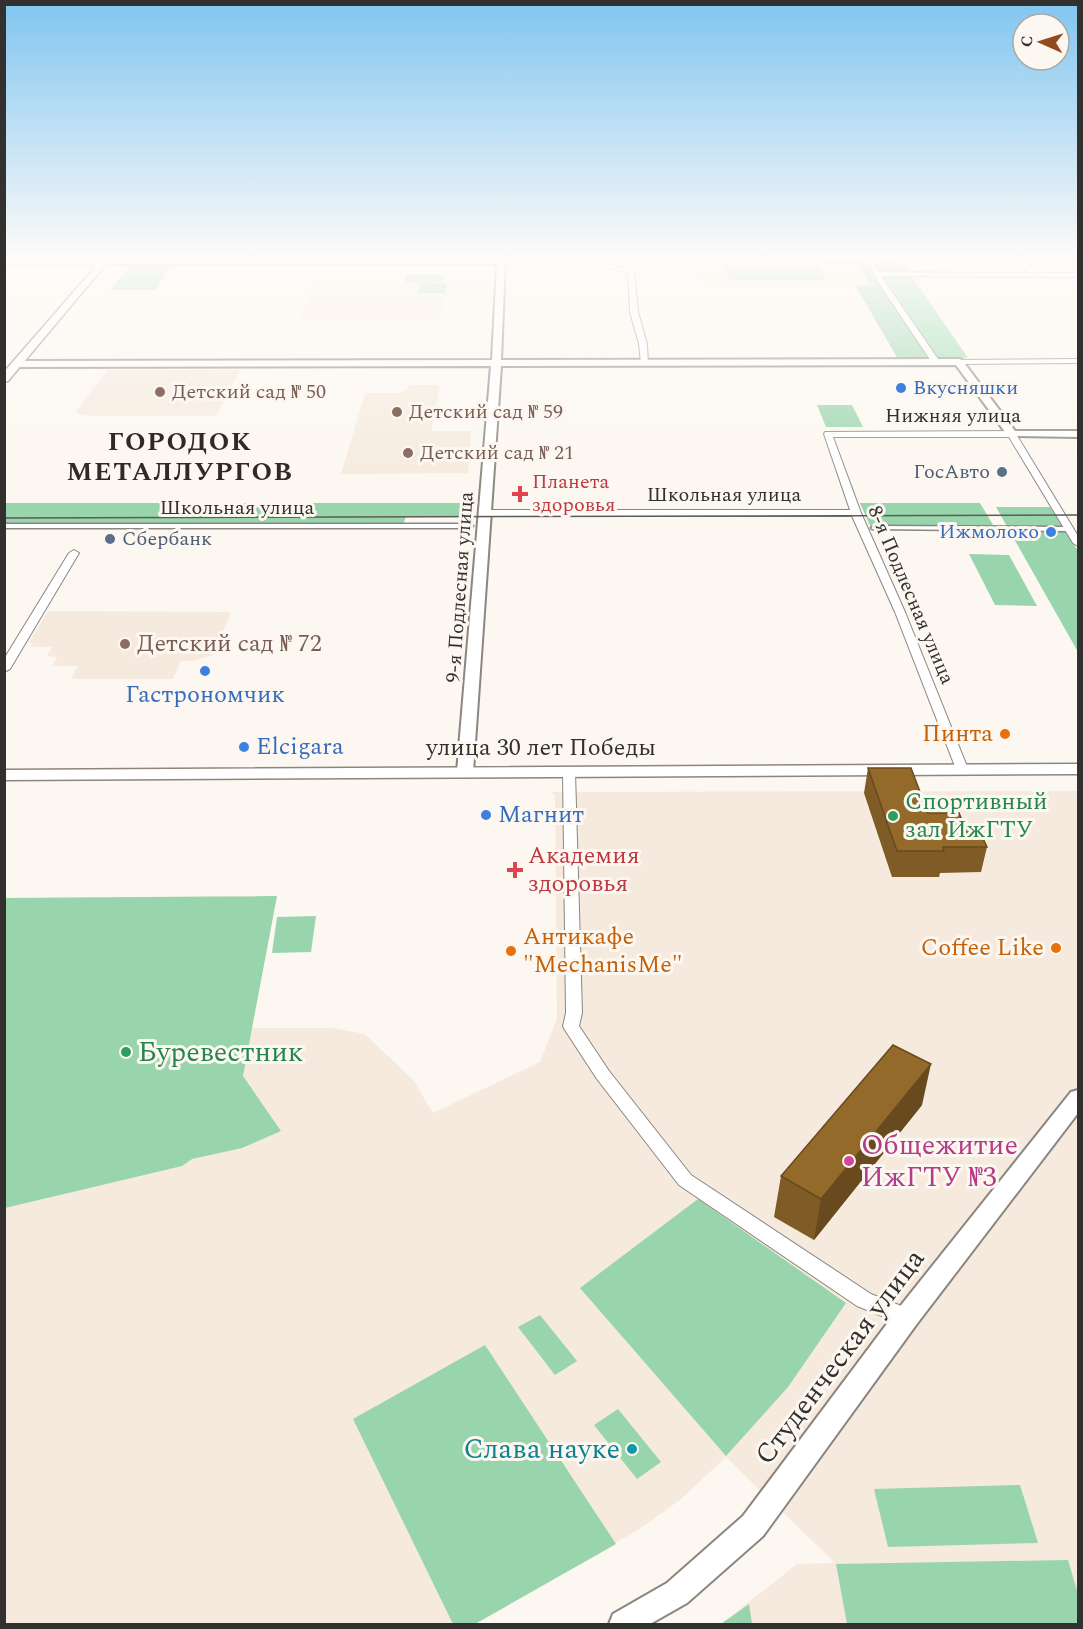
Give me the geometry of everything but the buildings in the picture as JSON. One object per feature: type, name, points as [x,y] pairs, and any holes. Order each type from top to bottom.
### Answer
[{"type":"main road","points":[[4,379],[41,335]]},
{"type":"main road","name":"улица 30 лет Победы","points":[[4,775],[1078,769]]},
{"type":"street","name":"9-я Подлесная улица","points":[[465,772],[497,335]]},
{"type":"street","points":[[640,335],[645,363]]},
{"type":"street","points":[[918,335],[936,362]]},
{"type":"street","points":[[17,364],[1078,361]]},
{"type":"street","points":[[959,362],[1012,434],[1058,506],[1078,543]]},
{"type":"street","name":"Нижняя улица","points":[[828,434],[1078,434]]},
{"type":"street","name":"8-я Подлесная улица","points":[[828,434],[856,513],[900,612],[962,769]]},
{"type":"street","name":"Школьная улица","points":[[485,513],[856,513]]},
{"type":"street","points":[[874,528],[1067,525],[1078,521]]},
{"type":"street","name":"Школьная улица","points":[[4,526],[470,526]]},
{"type":"street","points":[[4,669],[74,552]]},
{"type":"street","points":[[569,772],[574,1013],[571,1026],[603,1075],[685,1180],[864,1300],[907,1317]]},
{"type":"street","name":"Студенческая улица","points":[[623,1624],[677,1593],[753,1526],[907,1317],[1078,1098]]},
{"type":"shaded area","name":"Детский сад № 50","points":[[107,370],[240,370],[216,416],[89,416],[75,413]]},
{"type":"shaded area","points":[[411,385],[440,385],[431,431],[471,431],[468,473],[341,474],[365,393],[401,393]]},
{"type":"shaded area","name":"Детский сад № 72","points":[[48,611],[231,612],[213,655],[192,661],[181,661],[173,679],[71,679],[78,666],[52,666],[57,657],[47,656],[52,647],[31,647],[33,643],[29,642]]},
{"type":"shaded area","points":[[1078,791],[1078,1624],[721,1624],[797,1564],[835,1563],[726,1457],[680,1500],[638,1530],[475,1624],[5,1624],[4,898],[277,896],[251,1028],[333,1028],[365,1034],[414,1081],[433,1113],[540,1062],[557,1019],[555,795],[550,792]]},
{"type":"green space","points":[[884,335],[922,335],[937,358],[898,359]]},
{"type":"green space","points":[[922,335],[952,335],[968,358],[937,358]]},
{"type":"green space","points":[[817,405],[852,405],[863,427],[826,427]]},
{"type":"green space","points":[[4,503],[468,503],[467,516],[406,516],[403,525],[5,524]]},
{"type":"green space","points":[[860,503],[980,503],[996,530],[872,530]]},
{"type":"green space","points":[[996,507],[1050,507],[1078,551],[1078,652]]},
{"type":"green space","points":[[969,554],[1009,555],[1037,606],[995,605]]},
{"type":"green space","name":"Буревестник","points":[[277,896],[243,1076],[281,1131],[242,1148],[192,1159],[182,1166],[5,1208],[5,898]]},
{"type":"green space","points":[[316,916],[311,952],[272,953],[277,917]]},
{"type":"green space","points":[[698,1199],[846,1303],[788,1387],[726,1456],[580,1288]]},
{"type":"green space","points":[[540,1315],[577,1361],[555,1375],[518,1327]]},
{"type":"green space","points":[[485,1345],[616,1544],[475,1624],[453,1624],[353,1419]]},
{"type":"green space","points":[[618,1409],[661,1462],[637,1479],[594,1425]]},
{"type":"green space","points":[[1020,1485],[1038,1543],[888,1547],[874,1489]]},
{"type":"green space","points":[[1068,1560],[1078,1594],[1078,1624],[847,1624],[836,1564]]},
{"type":"green space","points":[[749,1604],[752,1624],[721,1624]]},
{"type":"tram line","points":[[4,518],[1078,515]]},
{"type":"place","name":"Вкусняшки","points":[[901,388]]},
{"type":"place","name":"Детский сад № 50","points":[[160,392]]},
{"type":"place","name":"Детский сад № 59","points":[[397,412]]},
{"type":"place","name":"Детский сад № 21","points":[[408,453]]},
{"type":"place","name":"ГосАвто","points":[[1002,472]]},
{"type":"place","name":"Планета здоровья","points":[[520,494]]},
{"type":"place","name":"Ижмолоко","points":[[1051,532]]},
{"type":"place","name":"Сбербанк","points":[[110,539]]},
{"type":"place","name":"Детский сад № 72","points":[[125,644]]},
{"type":"place","name":"Гастрономчик","points":[[205,671]]},
{"type":"place","name":"Пинта","points":[[1005,734]]},
{"type":"place","name":"Elcigara","points":[[244,747]]},
{"type":"place","name":"Магнит","points":[[486,815]]},
{"type":"place","name":"Спортивный зал ИжГТУ","points":[[893,816]]},
{"type":"place","name":"Академия здоровья","points":[[515,870]]},
{"type":"place","name":"Coffee Like","points":[[1056,948]]},
{"type":"place","name":"Антикафе \"MechanisMe\"","points":[[511,951]]},
{"type":"place","name":"Буревестник","points":[[126,1052]]},
{"type":"place","name":"Общежитие ИжГТУ №3","points":[[849,1161]]},
{"type":"place","name":"Слава науке","points":[[632,1449]]},
{"type":"district","name":"ГОРОДОК МЕТАЛЛУРГОВ","points":[[180,457]]}]
